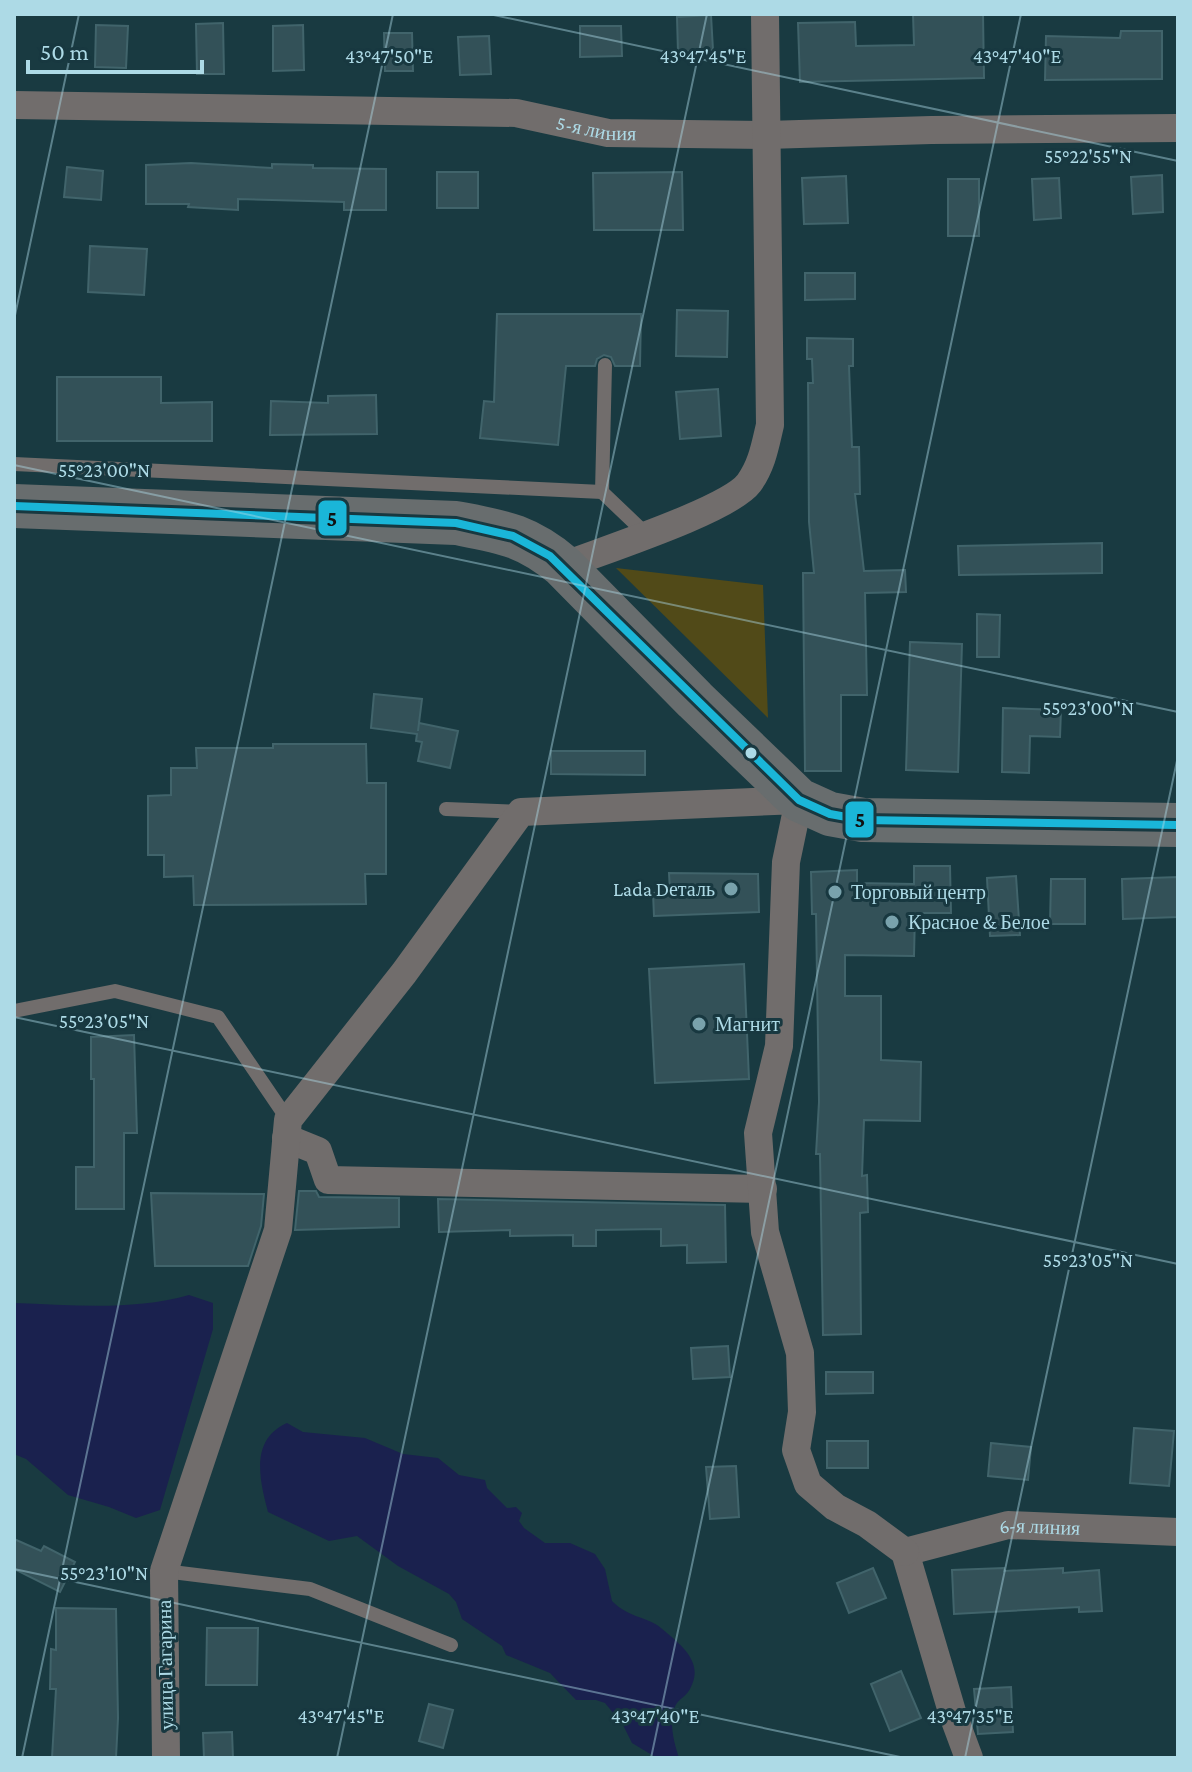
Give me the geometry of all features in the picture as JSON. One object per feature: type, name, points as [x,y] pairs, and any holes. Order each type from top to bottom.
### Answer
[{"type":"main road","points":[[14,506],[456,523],[516,537],[540,546],[563,566],[705,711],[799,800],[830,814],[863,820],[1178,825]]},
{"type":"street","points":[[563,566],[716,507],[747,485],[763,458],[770,425],[765,14]]},
{"type":"street","name":"5-я линия","points":[[14,105],[516,113],[608,133],[767,135],[1178,128]]},
{"type":"street","points":[[763,1189],[328,1180],[318,1151],[287,1129],[521,812],[799,800],[786,862],[779,1046],[758,1133],[763,1189],[765,1232],[800,1353],[802,1412],[796,1450],[808,1484],[835,1507],[867,1524],[905,1552],[953,1715],[969,1758]]},
{"type":"street","name":"улица Гагарина","points":[[166,1758],[164,1571],[278,1230],[287,1129]]},
{"type":"street","name":"6-я линия","points":[[905,1552],[1008,1525],[1178,1532]]},
{"type":"lane","points":[[602,492],[605,365]]},
{"type":"lane","points":[[14,464],[602,492],[646,534]]},
{"type":"lane","points":[[446,809],[521,812]]},
{"type":"lane","points":[[14,1011],[115,991],[218,1017],[287,1129]]},
{"type":"lane","points":[[164,1571],[310,1589],[451,1645]]},
{"type":"shaded area","points":[[616,568],[763,585],[768,718]]},
{"type":"water","points":[[189,1295],[213,1303],[213,1329],[160,1510],[136,1518],[68,1495],[26,1459],[14,1454],[14,1303],[124,1305]]},
{"type":"water","points":[[287,1423],[303,1432],[365,1438],[403,1454],[438,1458],[459,1475],[485,1480],[487,1488],[507,1508],[516,1507],[522,1513],[519,1521],[524,1528],[545,1543],[570,1543],[595,1554],[605,1569],[612,1601],[625,1611],[657,1625],[683,1648],[693,1662],[694,1679],[672,1715],[679,1758],[657,1758],[632,1743],[623,1725],[605,1703],[576,1700],[550,1673],[506,1655],[502,1646],[462,1619],[456,1602],[449,1594],[398,1566],[357,1536],[329,1541],[268,1512],[260,1475],[262,1450],[275,1430]]},
{"type":"building","points":[[913,14],[983,14],[984,78],[800,82],[798,23],[855,22],[856,46],[914,45]]},
{"type":"building","points":[[711,15],[713,50],[678,52],[677,17]]},
{"type":"building","points":[[223,23],[224,74],[197,74],[196,24]]},
{"type":"building","points":[[96,25],[128,26],[126,68],[95,67]]},
{"type":"building","points":[[303,25],[304,70],[273,71],[273,26]]},
{"type":"building","points":[[580,26],[621,26],[622,56],[580,57]]},
{"type":"building","points":[[1121,31],[1162,31],[1162,79],[1045,80],[1046,36],[1120,38]]},
{"type":"building","points":[[384,33],[412,33],[413,71],[385,71]]},
{"type":"building","points":[[489,36],[491,74],[460,75],[458,37]]},
{"type":"building","points":[[191,163],[272,168],[272,164],[386,169],[386,210],[344,210],[344,202],[238,199],[238,210],[188,207],[189,204],[146,204],[146,165]]},
{"type":"building","points":[[67,167],[103,171],[101,200],[64,197]]},
{"type":"building","points":[[437,172],[478,172],[478,208],[437,208]]},
{"type":"building","points":[[682,172],[683,230],[594,230],[593,173]]},
{"type":"building","points":[[1162,175],[1163,212],[1133,214],[1131,177]]},
{"type":"building","points":[[846,176],[848,223],[804,224],[802,178]]},
{"type":"building","points":[[1059,178],[1061,218],[1034,220],[1032,179]]},
{"type":"building","points":[[948,179],[979,179],[979,236],[948,236]]},
{"type":"building","points":[[90,246],[147,249],[144,295],[88,292]]},
{"type":"building","points":[[805,273],[855,273],[855,299],[805,300]]},
{"type":"building","points":[[677,310],[728,311],[727,357],[676,356]]},
{"type":"building","points":[[497,314],[641,314],[640,366],[615,366],[611,357],[604,355],[597,359],[595,366],[566,366],[558,445],[480,438],[484,401],[494,402]]},
{"type":"building","points":[[807,338],[853,339],[853,366],[849,366],[852,447],[859,447],[860,494],[855,494],[864,571],[905,570],[906,592],[865,593],[867,695],[841,695],[841,771],[805,771],[803,573],[814,573],[809,522],[808,383],[813,383],[812,359],[807,359]]},
{"type":"building","points":[[57,377],[161,377],[161,403],[212,402],[212,441],[57,441]]},
{"type":"building","points":[[718,389],[721,436],[680,439],[676,392]]},
{"type":"building","points":[[376,395],[377,434],[270,435],[271,401],[328,403],[328,396]]},
{"type":"building","points":[[1102,543],[1102,573],[959,575],[958,546]]},
{"type":"building","points":[[977,614],[1000,615],[999,657],[977,657]]},
{"type":"building","points":[[910,642],[962,644],[958,772],[906,770]]},
{"type":"building","points":[[374,694],[422,699],[419,723],[458,731],[450,768],[418,761],[422,742],[416,741],[417,734],[371,728]]},
{"type":"building","points":[[1003,708],[1061,710],[1060,737],[1030,736],[1029,773],[1002,772]]},
{"type":"building","points":[[273,744],[366,744],[367,783],[386,783],[386,874],[365,874],[366,904],[194,905],[193,876],[164,877],[164,855],[148,855],[148,796],[171,795],[171,768],[197,768],[196,748],[273,748]]},
{"type":"building","points":[[551,751],[645,751],[645,775],[551,774]]},
{"type":"building","points":[[914,866],[950,866],[951,913],[915,913],[914,956],[845,955],[845,996],[881,996],[881,1060],[921,1062],[920,1121],[864,1120],[862,1176],[867,1175],[868,1212],[860,1213],[861,1334],[823,1335],[820,1154],[816,1154],[819,1102],[816,914],[812,914],[811,872],[857,870],[857,883],[914,884]]},
{"type":"building","points":[[669,873],[758,874],[759,912],[654,916],[653,893],[670,892]]},
{"type":"building","points":[[1016,876],[1020,935],[990,936],[987,878]]},
{"type":"building","points":[[1178,877],[1178,917],[1123,919],[1122,879]]},
{"type":"building","points":[[1051,879],[1085,879],[1085,924],[1050,924]]},
{"type":"building","name":"Магнит","points":[[744,964],[749,1079],[655,1083],[649,969]]},
{"type":"building","points":[[134,1035],[137,1133],[124,1133],[124,1209],[76,1209],[76,1167],[94,1167],[91,1037]]},
{"type":"building","points":[[299,1191],[316,1191],[319,1197],[399,1198],[399,1227],[295,1230]]},
{"type":"building","points":[[151,1193],[264,1194],[261,1226],[248,1266],[155,1266]]},
{"type":"building","points":[[438,1199],[725,1205],[726,1262],[687,1263],[687,1245],[661,1246],[661,1229],[596,1230],[596,1246],[573,1246],[573,1235],[510,1236],[510,1230],[439,1232]]},
{"type":"building","points":[[728,1346],[730,1377],[693,1379],[691,1348]]},
{"type":"building","points":[[826,1372],[873,1372],[873,1393],[826,1394]]},
{"type":"building","points":[[1134,1428],[1174,1431],[1169,1486],[1130,1483]]},
{"type":"building","points":[[827,1441],[868,1441],[868,1468],[827,1468]]},
{"type":"building","points":[[991,1443],[1031,1447],[1028,1480],[988,1476]]},
{"type":"building","points":[[736,1466],[739,1517],[710,1519],[706,1467]]},
{"type":"building","points":[[14,1539],[41,1551],[44,1546],[75,1562],[60,1592],[14,1569]]},
{"type":"building","points":[[873,1568],[886,1598],[849,1613],[837,1583]]},
{"type":"building","points":[[1004,1568],[1004,1571],[1063,1568],[1063,1573],[1099,1570],[1102,1611],[1079,1612],[1079,1607],[954,1614],[952,1570]]},
{"type":"building","points":[[56,1608],[116,1609],[116,1758],[52,1758],[56,1689],[50,1689],[51,1649],[56,1650]]},
{"type":"building","points":[[207,1628],[258,1628],[257,1685],[206,1685]]},
{"type":"building","points":[[901,1671],[921,1718],[890,1731],[871,1684]]},
{"type":"building","points":[[1011,1687],[1013,1732],[978,1734],[974,1689]]},
{"type":"building","points":[[429,1704],[453,1710],[443,1748],[419,1741]]},
{"type":"building","points":[[232,1732],[233,1758],[204,1758],[203,1733]]},
{"type":"transit line","name":"5","points":[[14,506],[456,523],[513,536],[550,556],[799,800],[830,814],[863,820],[1178,825]]},
{"type":"place","name":"Lada Dеталь","points":[[731,889]]},
{"type":"place","name":"Торговый центр","points":[[835,892]]},
{"type":"place","name":"Красное & Белое","points":[[892,922]]},
{"type":"place","name":"Магнит","points":[[699,1024]]}]
